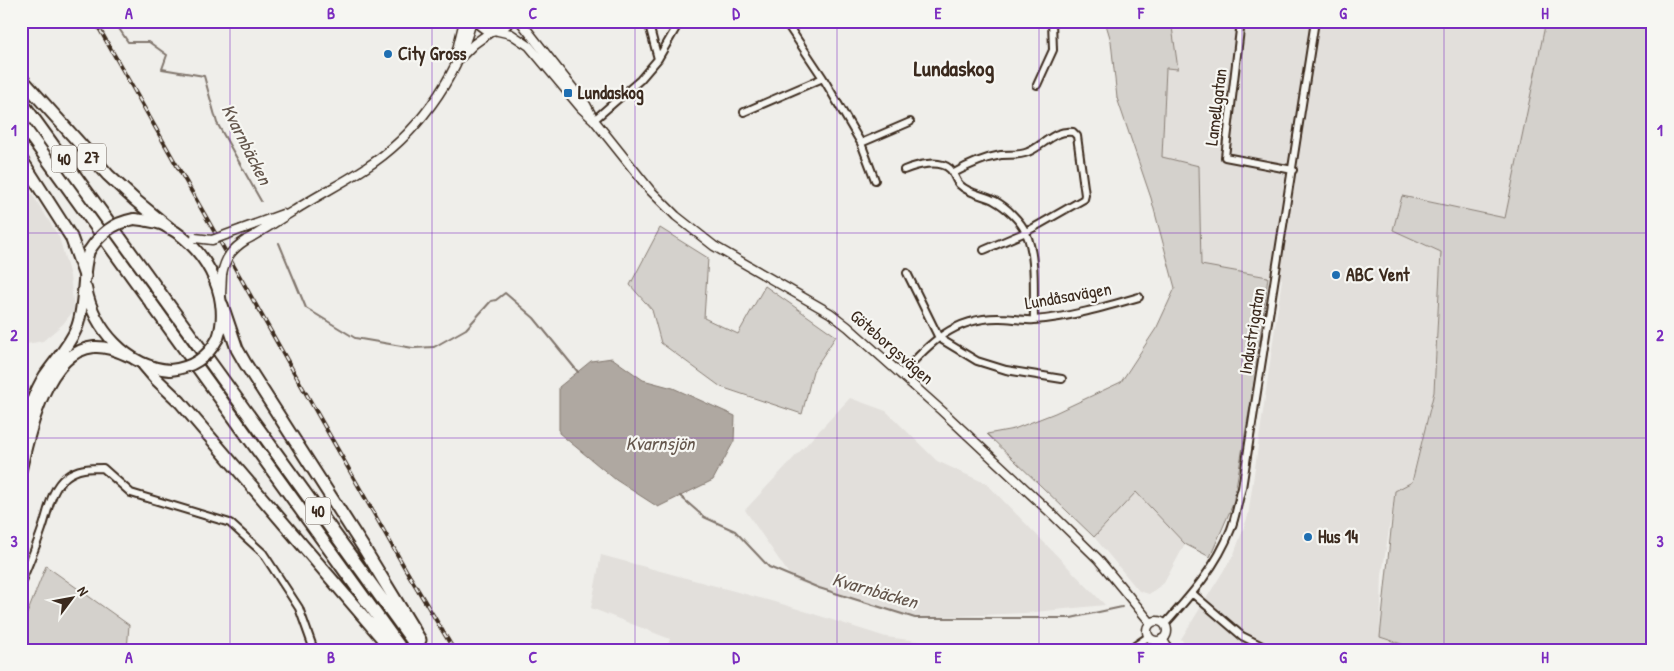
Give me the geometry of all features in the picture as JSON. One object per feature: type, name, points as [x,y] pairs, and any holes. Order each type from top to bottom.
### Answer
[{"type":"highway","name":"27","points":[[21,78],[121,188],[169,228]]},
{"type":"highway","name":"40","points":[[21,101],[419,650]]},
{"type":"highway","name":"40","points":[[21,123],[402,650]]},
{"type":"highway","name":"27","points":[[21,159],[71,237],[84,279]]},
{"type":"highway","points":[[221,301],[237,349],[244,363],[365,550],[426,650]]},
{"type":"highway","points":[[144,365],[180,402],[392,650]]},
{"type":"main road","name":"27","points":[[21,436],[26,416],[37,390],[71,340],[77,327],[85,265],[89,251],[100,236],[120,223],[134,220],[152,222],[169,228],[198,253],[205,263],[221,301],[222,321],[218,338],[209,352],[187,367],[170,370],[144,365],[115,343],[102,326],[90,305],[84,279]]},
{"type":"main road","name":"27","points":[[21,469],[38,405],[51,380],[67,361],[82,350],[93,347],[109,349],[131,357]]},
{"type":"street","points":[[453,70],[464,21]]},
{"type":"street","points":[[221,301],[222,274],[228,256],[238,245],[365,169],[406,136],[430,107],[453,70],[460,57],[472,21]]},
{"type":"street","name":"Göteborgsvägen","points":[[476,21],[482,28],[517,37],[529,46],[581,108],[594,120],[656,197],[693,231],[730,256],[830,313],[860,337],[1092,553],[1150,622]]},
{"type":"street","points":[[460,57],[474,44],[495,31],[506,27],[510,21]]},
{"type":"street","name":"Göteborgsvägen","points":[[520,21],[586,104],[594,120]]},
{"type":"street","points":[[648,21],[658,59]]},
{"type":"street","points":[[594,120],[640,80],[658,59],[680,21]]},
{"type":"street","points":[[786,21],[823,78],[861,143],[875,180]]},
{"type":"street","points":[[1037,85],[1053,50],[1052,21]]},
{"type":"street","name":"Lamellgatan","points":[[1241,21],[1224,157],[1293,170]]},
{"type":"street","name":"Industrigatan","points":[[1165,624],[1193,594],[1221,552],[1231,528],[1242,488],[1315,21]]},
{"type":"street","points":[[744,112],[823,78]]},
{"type":"street","points":[[861,143],[910,122]]},
{"type":"street","points":[[954,173],[984,159],[1002,155],[1028,153],[1062,132],[1075,133],[1078,141],[1084,199],[1026,232],[984,250]]},
{"type":"street","points":[[904,170],[914,165],[942,164],[954,173],[960,186],[995,201],[1012,214],[1026,232],[1032,254],[1034,320]]},
{"type":"street","points":[[180,236],[212,240],[294,210]]},
{"type":"street","points":[[907,273],[938,338],[984,363],[1006,370],[1062,379]]},
{"type":"street","name":"Lundåsavägen","points":[[901,375],[938,338],[954,327],[977,319],[1034,320],[1139,297]]},
{"type":"street","points":[[21,583],[52,499],[66,477],[86,468],[103,468],[132,493],[230,523],[267,559],[299,608],[314,650]]},
{"type":"street","points":[[1193,594],[1242,636],[1270,650]]},
{"type":"street","points":[[1158,620],[1165,624],[1167,632],[1162,639],[1155,641],[1148,637],[1146,629],[1150,622],[1158,620]]},
{"type":"street","points":[[1129,650],[1148,637]]},
{"type":"street","points":[[1162,639],[1169,650]]},
{"type":"shaded area","points":[[1105,21],[1169,21],[1172,27],[1178,69],[1166,68],[1162,157],[1199,166],[1201,265],[1268,277],[1256,372],[1233,504],[1210,557],[1185,544],[1136,492],[1094,537],[987,434],[1014,429],[1055,413],[1121,382],[1157,327],[1175,288],[1151,198],[1117,98],[1111,41]]},
{"type":"shaded area","points":[[1169,21],[1546,21],[1505,218],[1402,196],[1393,230],[1441,252],[1434,392],[1411,482],[1395,491],[1382,575],[1380,637],[1420,650],[1189,650],[1181,639],[1234,554],[1248,516],[1282,279],[1201,266],[1199,167],[1162,157],[1166,68],[1177,69],[1172,27]]},
{"type":"shaded area","points":[[1546,21],[1653,21],[1653,650],[1420,650],[1380,637],[1395,491],[1412,482],[1434,392],[1441,252],[1393,230],[1402,196],[1505,218]]},
{"type":"shaded area","points":[[21,176],[59,237],[70,276],[74,310],[63,324],[43,341],[21,345]]},
{"type":"shaded area","points":[[660,228],[708,258],[704,318],[738,334],[765,286],[836,336],[813,371],[802,414],[721,387],[661,343],[652,310],[630,285]]},
{"type":"shaded area","points":[[850,398],[886,411],[937,461],[987,484],[1105,605],[1025,613],[915,618],[903,616],[793,580],[745,510]]},
{"type":"shaded area","points":[[1136,492],[1185,544],[1164,583],[1149,594],[1139,591],[1094,537]]},
{"type":"shaded area","points":[[601,555],[782,604],[886,637],[988,650],[666,650],[670,639],[591,608]]},
{"type":"shaded area","points":[[46,566],[129,625],[127,650],[21,650],[21,629]]},
{"type":"water","name":"Kvarnsjön","points":[[612,358],[643,380],[673,388],[735,416],[734,441],[713,480],[658,507],[616,480],[559,433],[559,387],[591,361]]},
{"type":"waterway","name":"Kvarnbäcken","points":[[114,21],[128,42],[149,42],[167,55],[162,69],[204,76],[217,123],[261,201]]},
{"type":"waterway","name":"Kvarnbäcken","points":[[279,243],[306,308],[355,338],[413,348],[434,347],[466,329],[491,301],[496,300],[505,293],[534,318],[578,372]]},
{"type":"waterway","name":"Kvarnbäcken","points":[[680,496],[704,517],[735,531],[769,567],[819,588],[915,618],[1071,618],[1122,607]]},
{"type":"railway","points":[[95,21],[406,570],[454,650]]},
{"type":"place","name":"City Gross","points":[[388,54]]},
{"type":"place","name":"Lundaskog","points":[[568,93]]},
{"type":"place","name":"ABC Vent","points":[[1336,275]]},
{"type":"place","name":"Hus 14","points":[[1308,537]]},
{"type":"district","name":"Lundaskog","points":[[954,68]]}]
